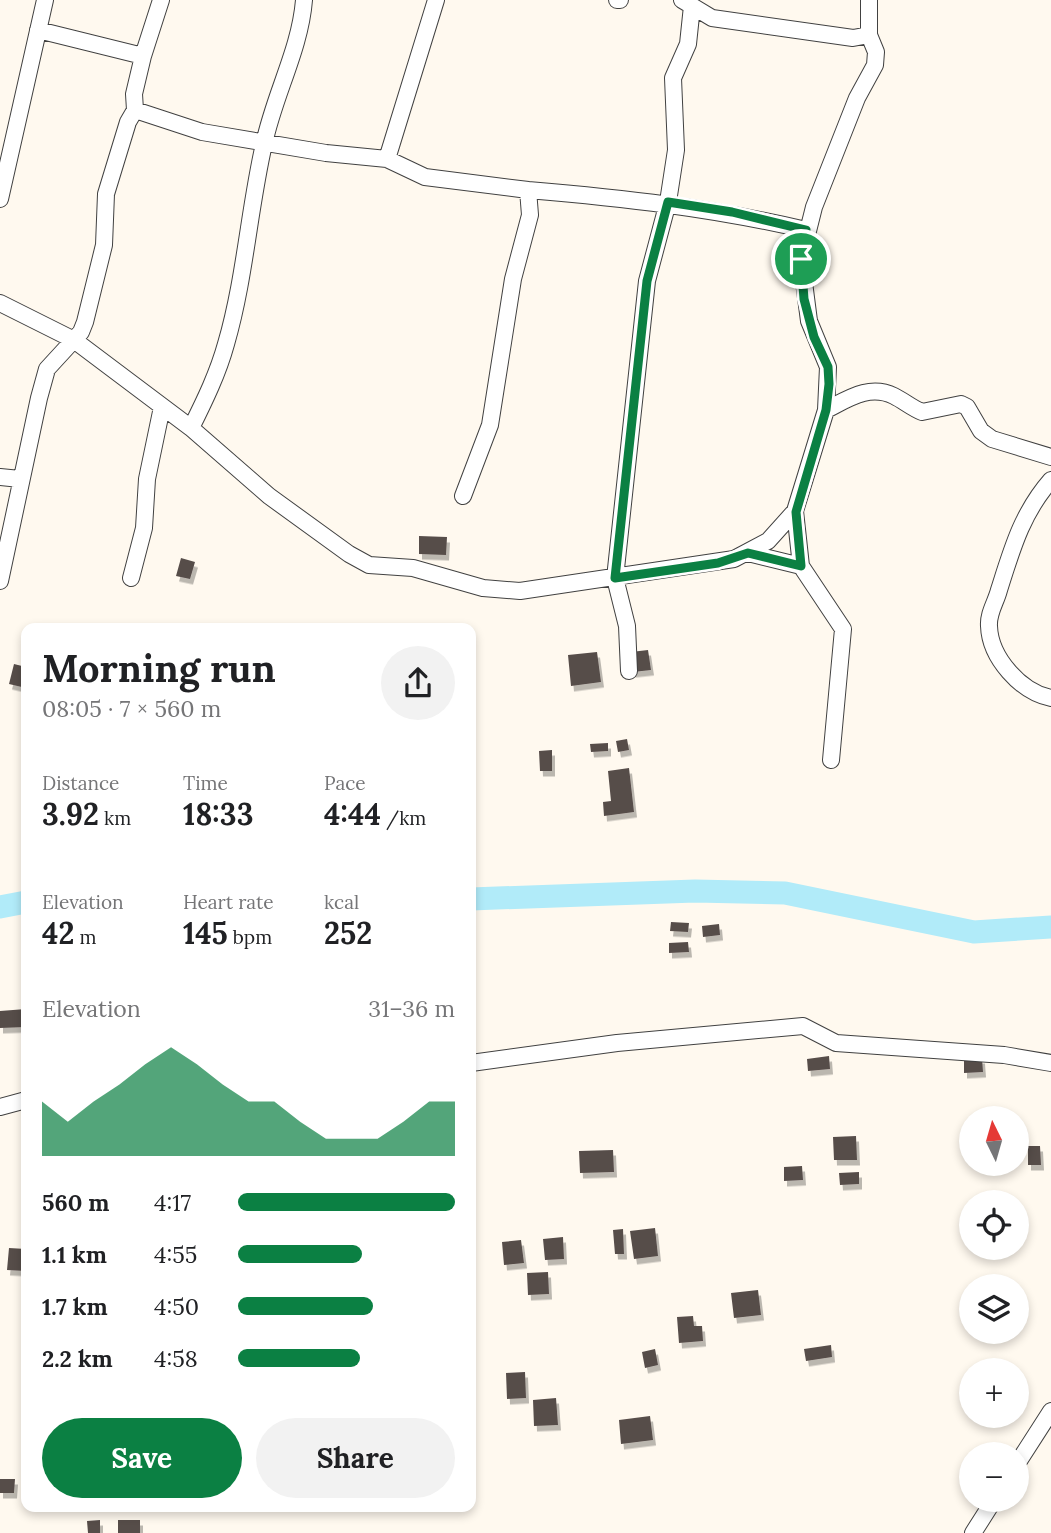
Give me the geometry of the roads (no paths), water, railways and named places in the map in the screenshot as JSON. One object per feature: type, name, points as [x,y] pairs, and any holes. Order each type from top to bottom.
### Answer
[{"type":"street","points":[[0,199],[45,0]]},
{"type":"street","points":[[0,581],[20,479],[47,369],[74,340],[85,322],[104,245],[106,194],[128,122],[135,110],[134,94],[161,0]]},
{"type":"street","points":[[191,428],[213,383],[227,342],[264,142],[287,64],[297,45],[304,0]]},
{"type":"street","points":[[387,159],[436,0]]},
{"type":"street","points":[[831,760],[843,629],[801,566],[796,512],[826,410],[828,367],[809,321],[801,277],[806,230],[857,98],[875,65],[876,52],[869,35],[869,0]]},
{"type":"street","points":[[687,3],[712,18],[853,38],[869,35]]},
{"type":"street","points":[[629,671],[627,626],[615,578],[647,281],[668,202],[676,150],[673,79],[688,44],[687,3]]},
{"type":"street","points":[[38,30],[143,56]]},
{"type":"street","points":[[135,110],[202,132],[387,159],[425,177],[527,190],[668,202],[732,212],[806,230]]},
{"type":"street","points":[[463,496],[490,425],[513,279],[530,215],[527,190]]},
{"type":"street","points":[[0,303],[74,340],[191,428],[269,496],[349,554],[369,565],[413,568],[501,591],[615,578],[718,563],[748,553],[768,541],[796,512]]},
{"type":"street","points":[[826,410],[858,394],[874,391],[890,394],[922,412],[961,404],[967,407],[981,431],[992,439],[1051,457]]},
{"type":"street","points":[[131,578],[145,528],[147,479],[162,407]]},
{"type":"street","points":[[0,477],[20,479]]},
{"type":"street","points":[[1051,480],[1022,521],[1006,560],[988,623],[994,646],[1018,683],[1051,698]]},
{"type":"street","points":[[748,553],[801,566]]},
{"type":"street","points":[[476,1062],[617,1043],[803,1026],[836,1043],[1004,1055],[1051,1063]]},
{"type":"street","points":[[0,1107],[21,1101]]},
{"type":"street","points":[[1029,1445],[1051,1410]]},
{"type":"street","points":[[973,1533],[986,1512]]},
{"type":"waterway","points":[[476,899],[695,891],[785,893],[974,932],[1051,927]]},
{"type":"waterway","points":[[0,907],[21,903]]}]
